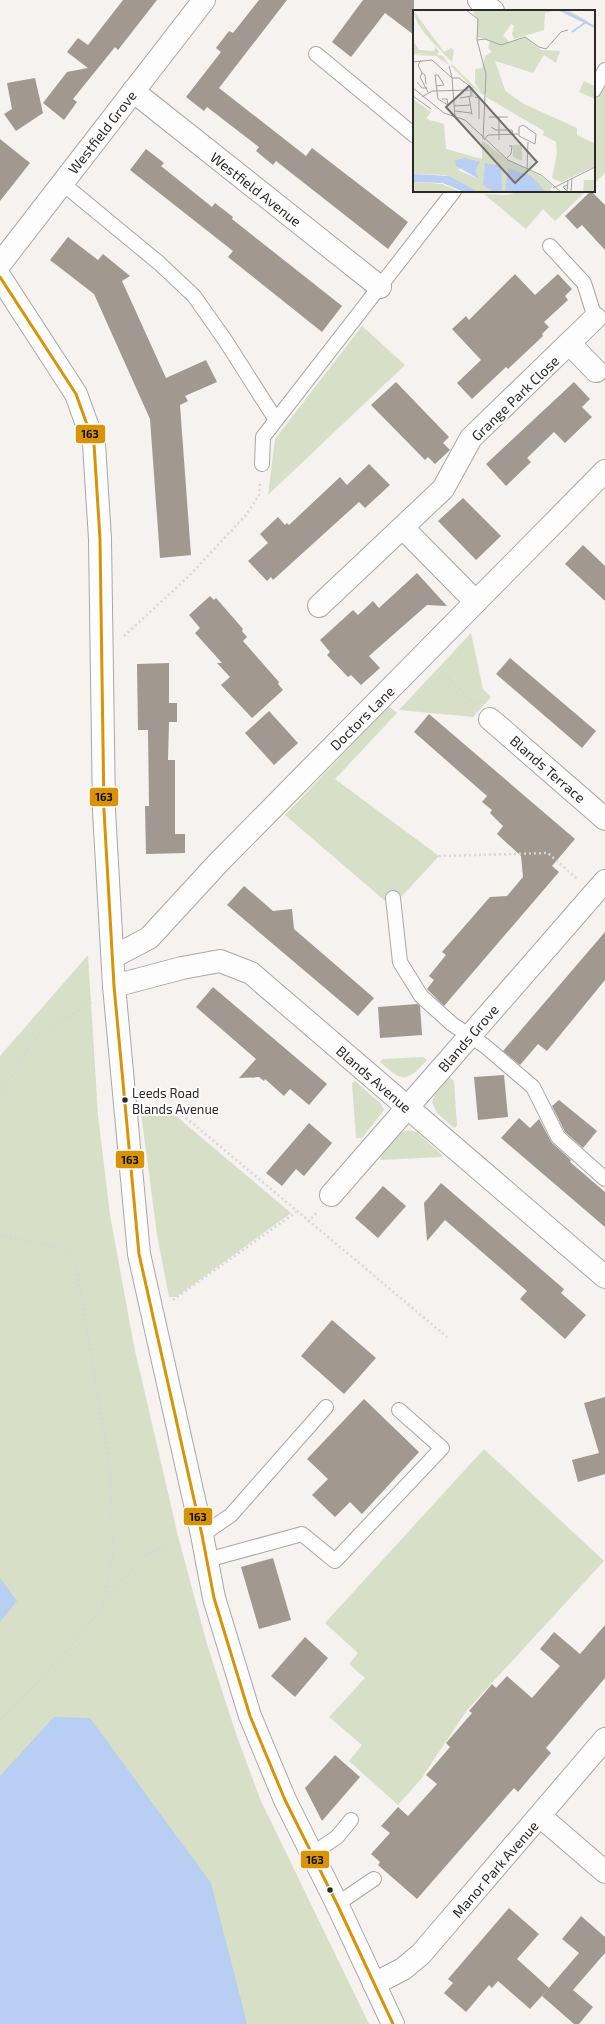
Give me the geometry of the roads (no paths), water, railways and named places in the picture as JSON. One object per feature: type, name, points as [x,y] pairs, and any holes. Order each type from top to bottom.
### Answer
[{"type":"street","name":"Westfield Grove","points":[[0,264],[204,0]]},
{"type":"street","points":[[479,0],[492,10]]},
{"type":"street","name":"Westfield Avenue","points":[[133,91],[380,287]]},
{"type":"street","points":[[0,277],[76,394],[94,444],[100,539],[104,811],[114,986],[139,1254],[202,1535],[214,1598],[250,1716],[285,1800],[337,1904],[393,2024]]},
{"type":"street","name":"Grange Park Close","points":[[319,606],[443,489],[472,438],[595,318]]},
{"type":"street","name":"Grange Park Close","points":[[570,344],[596,371]]},
{"type":"street","name":"Doctors Lane","points":[[113,957],[149,938],[219,862],[476,602],[601,482]]},
{"type":"street","points":[[402,528],[476,602]]},
{"type":"street","name":"Blands Terrace","points":[[490,719],[605,819]]},
{"type":"street","name":"Blands Grove","points":[[331,1195],[599,887]]},
{"type":"street","name":"Blands Avenue","points":[[114,986],[182,968],[220,961],[251,973],[605,1277]]},
{"type":"street","name":"Manor Park Avenue","points":[[374,1984],[403,1969],[421,1954],[605,1739]]},
{"type":"street","points":[[540,1816],[605,1872]]},
{"type":"lane","points":[[316,54],[413,134]]},
{"type":"lane","points":[[595,88],[605,70]]},
{"type":"lane","points":[[62,183],[159,263],[194,296],[225,340],[276,420]]},
{"type":"lane","points":[[262,464],[263,438],[453,192]]},
{"type":"lane","points":[[550,246],[584,282],[595,318]]},
{"type":"lane","points":[[393,898],[400,962],[421,996],[452,1024],[485,1046],[533,1087],[558,1137],[605,1179]]},
{"type":"lane","points":[[202,1535],[231,1515],[326,1407]]},
{"type":"lane","points":[[207,1560],[302,1534],[335,1561],[442,1448],[399,1410]]},
{"type":"lane","points":[[312,1854],[337,1837],[351,1820]]},
{"type":"lane","points":[[337,1904],[374,1879]]},
{"type":"water","points":[[0,1578],[17,1601],[0,1622]]},
{"type":"water","points":[[54,1717],[90,1718],[211,1883],[247,2024],[0,2024],[0,1776]]},
{"type":"place","name":"Leeds Road Blands Avenue","points":[[125,1100]]}]
